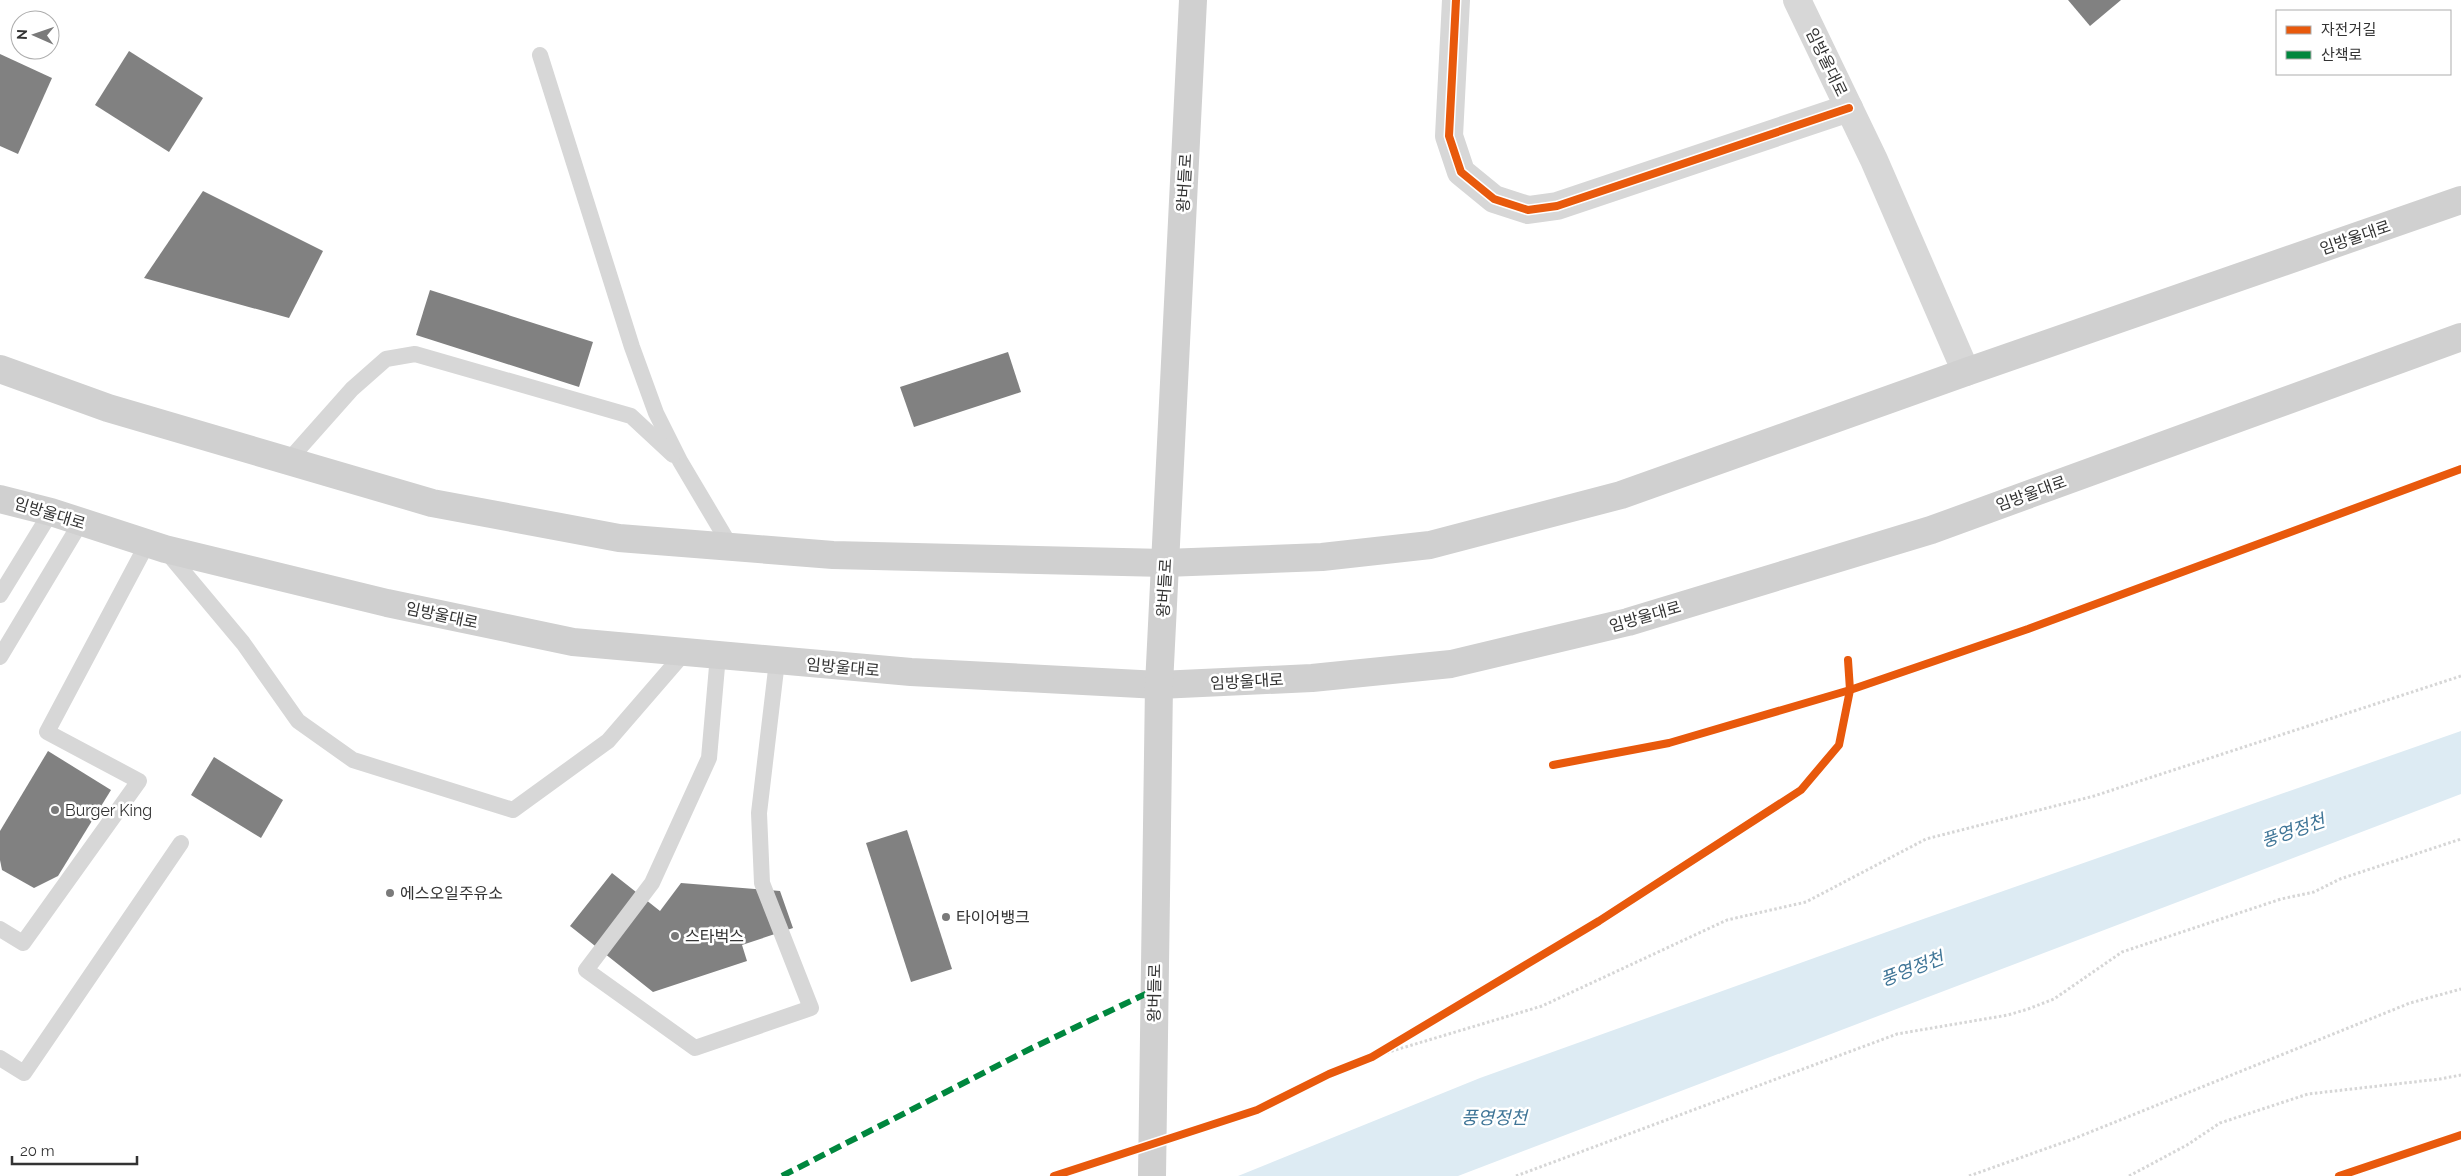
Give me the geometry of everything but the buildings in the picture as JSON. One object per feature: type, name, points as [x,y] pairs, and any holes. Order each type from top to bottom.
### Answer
[{"type":"main road","name":"왕버들로","points":[[1152,1176],[1159,685],[1193,0]]},
{"type":"main road","name":"임방울대로","points":[[0,369],[108,408],[432,503],[619,538],[833,555],[1165,564],[1322,557],[1430,545],[1621,495],[1966,372],[2461,200]]},
{"type":"main road","name":"임방울대로","points":[[0,499],[51,512],[156,546],[387,603],[573,642],[911,672],[1159,685],[1312,678],[1451,664],[1628,622],[1931,530],[2461,337]]},
{"type":"street","points":[[1456,0],[1449,136],[1461,172],[1494,199],[1528,210],[1557,206],[1849,108]]},
{"type":"street","name":"임방울대로","points":[[1797,0],[1849,108],[1966,372]]},
{"type":"lane","points":[[540,55],[632,347],[656,413],[680,461],[731,547]]},
{"type":"lane","points":[[288,461],[352,389],[386,359],[415,354],[631,416],[680,461]]},
{"type":"lane","points":[[0,595],[51,512]]},
{"type":"lane","points":[[0,658],[81,522]]},
{"type":"lane","points":[[0,929],[24,943],[138,781],[48,732],[156,546],[243,643],[298,721],[353,760],[513,810],[608,741],[685,652]]},
{"type":"lane","points":[[718,655],[709,758],[652,883],[586,970],[695,1048],[811,1008],[762,882],[759,812],[777,661]]},
{"type":"lane","points":[[0,1058],[24,1073],[181,844]]},
{"type":"path","points":[[1372,1057],[1542,1006],[1727,920],[1806,902],[1926,839],[2094,796],[2461,676]]},
{"type":"path","points":[[1516,1176],[1897,1034],[2008,1015],[2028,1009],[2054,999],[2122,952],[2281,899],[2314,892],[2340,879],[2461,839]]},
{"type":"path","points":[[1969,1176],[2082,1135],[2410,1003],[2461,989]]},
{"type":"path","points":[[1364,1061],[1406,1037]]},
{"type":"path","points":[[2129,1176],[2187,1146],[2220,1123],[2308,1094],[2461,1075]]},
{"type":"path","points":[[2339,1176],[2461,1135]]},
{"type":"water","name":"풍영정천","points":[[2461,731],[2461,794],[1458,1176],[1238,1176],[1480,1078],[1909,924]]},
{"type":"marked path","points":[[782,1176],[1032,1048],[1154,990]]},
{"type":"cycle path","points":[[1456,0],[1449,136],[1461,172],[1494,199],[1528,210],[1557,206],[1849,108]]},
{"type":"cycle path","points":[[1553,765],[1669,743],[1850,690],[2028,629],[2461,469]]},
{"type":"cycle path","points":[[1054,1176],[1257,1110],[1329,1074],[1372,1057],[1599,921],[1801,790],[1839,745],[1850,690],[1848,660]]},
{"type":"cycle path","points":[[2339,1176],[2461,1135]]},
{"type":"place","name":"Burger King","points":[[55,810]]},
{"type":"place","name":"에스오일주유소","points":[[390,893]]},
{"type":"place","name":"타이어뱅크","points":[[946,917]]},
{"type":"place","name":"스타벅스","points":[[675,936]]}]
